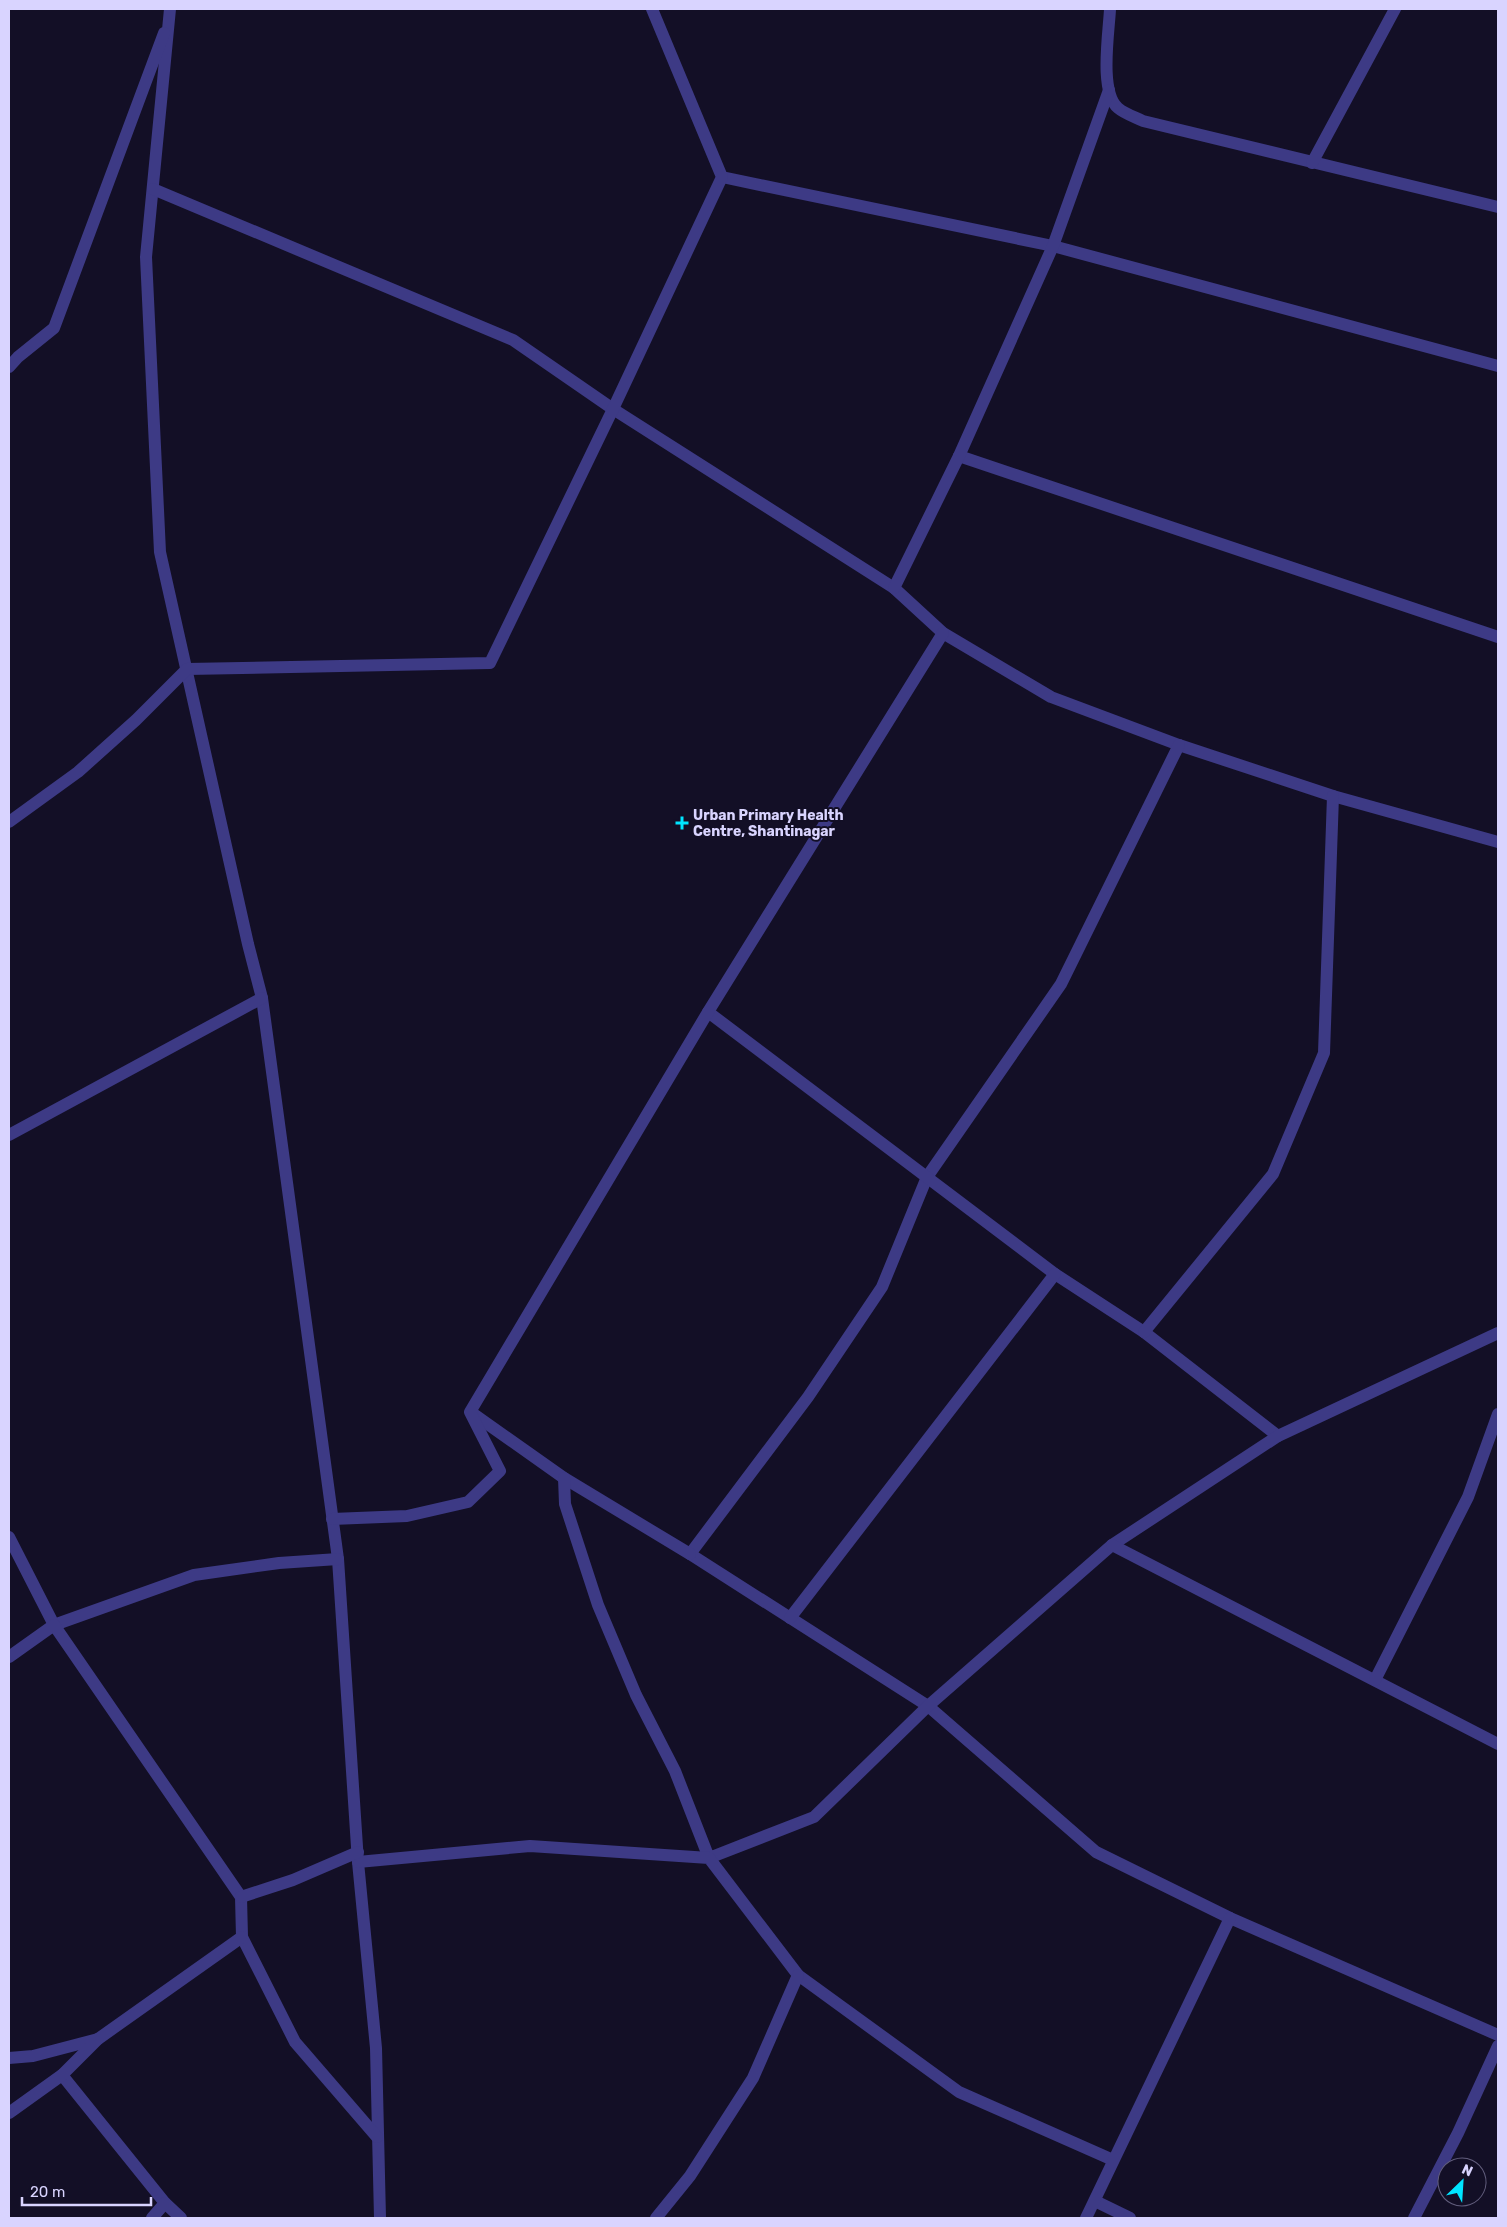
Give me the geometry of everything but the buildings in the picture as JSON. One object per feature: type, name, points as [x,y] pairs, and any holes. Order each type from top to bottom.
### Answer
[{"type":"street","points":[[9,821],[78,772],[136,720],[187,670],[490,663],[613,409],[722,177],[652,9]]},
{"type":"street","points":[[1110,9],[1106,79],[1109,90],[1117,107],[1143,121],[1498,207]]},
{"type":"street","points":[[1312,163],[1396,9]]},
{"type":"street","points":[[170,13],[146,257],[160,552],[248,944],[262,998],[338,1558],[358,1857],[376,2048],[380,2218]]},
{"type":"street","points":[[9,367],[13,354],[54,328],[170,13]]},
{"type":"street","points":[[894,588],[959,456],[1053,246],[1109,90]]},
{"type":"street","points":[[722,177],[1053,246],[1498,366]]},
{"type":"street","points":[[153,189],[513,340],[613,409],[894,588],[943,633],[1051,697],[1179,745],[1333,796],[1498,842]]},
{"type":"street","points":[[959,456],[1498,638]]},
{"type":"street","points":[[470,1412],[708,1012],[943,633]]},
{"type":"street","points":[[690,1554],[808,1397],[882,1286],[927,1177],[1061,984],[1179,745]]},
{"type":"street","points":[[1144,1332],[1273,1174],[1324,1053],[1333,796]]},
{"type":"street","points":[[9,1136],[262,998]]},
{"type":"street","points":[[708,1012],[1055,1274],[1144,1332],[1278,1436]]},
{"type":"street","points":[[790,1618],[1055,1274]]},
{"type":"street","points":[[241,1898],[358,1857],[530,1846],[709,1858],[814,1817],[928,1706],[1112,1545],[1278,1436],[1498,1333]]},
{"type":"street","points":[[332,1519],[407,1516],[468,1502],[500,1471],[470,1412]]},
{"type":"street","points":[[470,1412],[564,1478],[690,1554],[928,1706],[1096,1852],[1230,1918],[1498,2035]]},
{"type":"street","points":[[1375,1680],[1468,1497],[1498,1414]]},
{"type":"street","points":[[564,1478],[564,1504],[598,1606],[636,1695],[675,1771],[709,1858],[798,1975],[959,2092],[1114,2160]]},
{"type":"street","points":[[9,1538],[54,1625],[241,1898],[242,1937],[295,2042],[378,2137]]},
{"type":"street","points":[[1112,1545],[1498,1744]]},
{"type":"street","points":[[9,1657],[54,1625],[194,1575],[279,1563],[338,1558]]},
{"type":"street","points":[[1086,2218],[1230,1918]]},
{"type":"street","points":[[9,2113],[62,2076],[98,2039],[242,1937]]},
{"type":"street","points":[[656,2218],[690,2176],[753,2078],[798,1975]]},
{"type":"street","points":[[9,2058],[33,2056],[98,2039]]},
{"type":"street","points":[[1414,2218],[1458,2133],[1498,2046]]},
{"type":"street","points":[[62,2076],[165,2203],[181,2218]]},
{"type":"street","points":[[1095,2202],[1130,2218]]},
{"type":"street","points":[[152,2218],[165,2203]]},
{"type":"place","name":"Urban Primary Health Centre, Shantinagar","points":[[682,823]]}]
